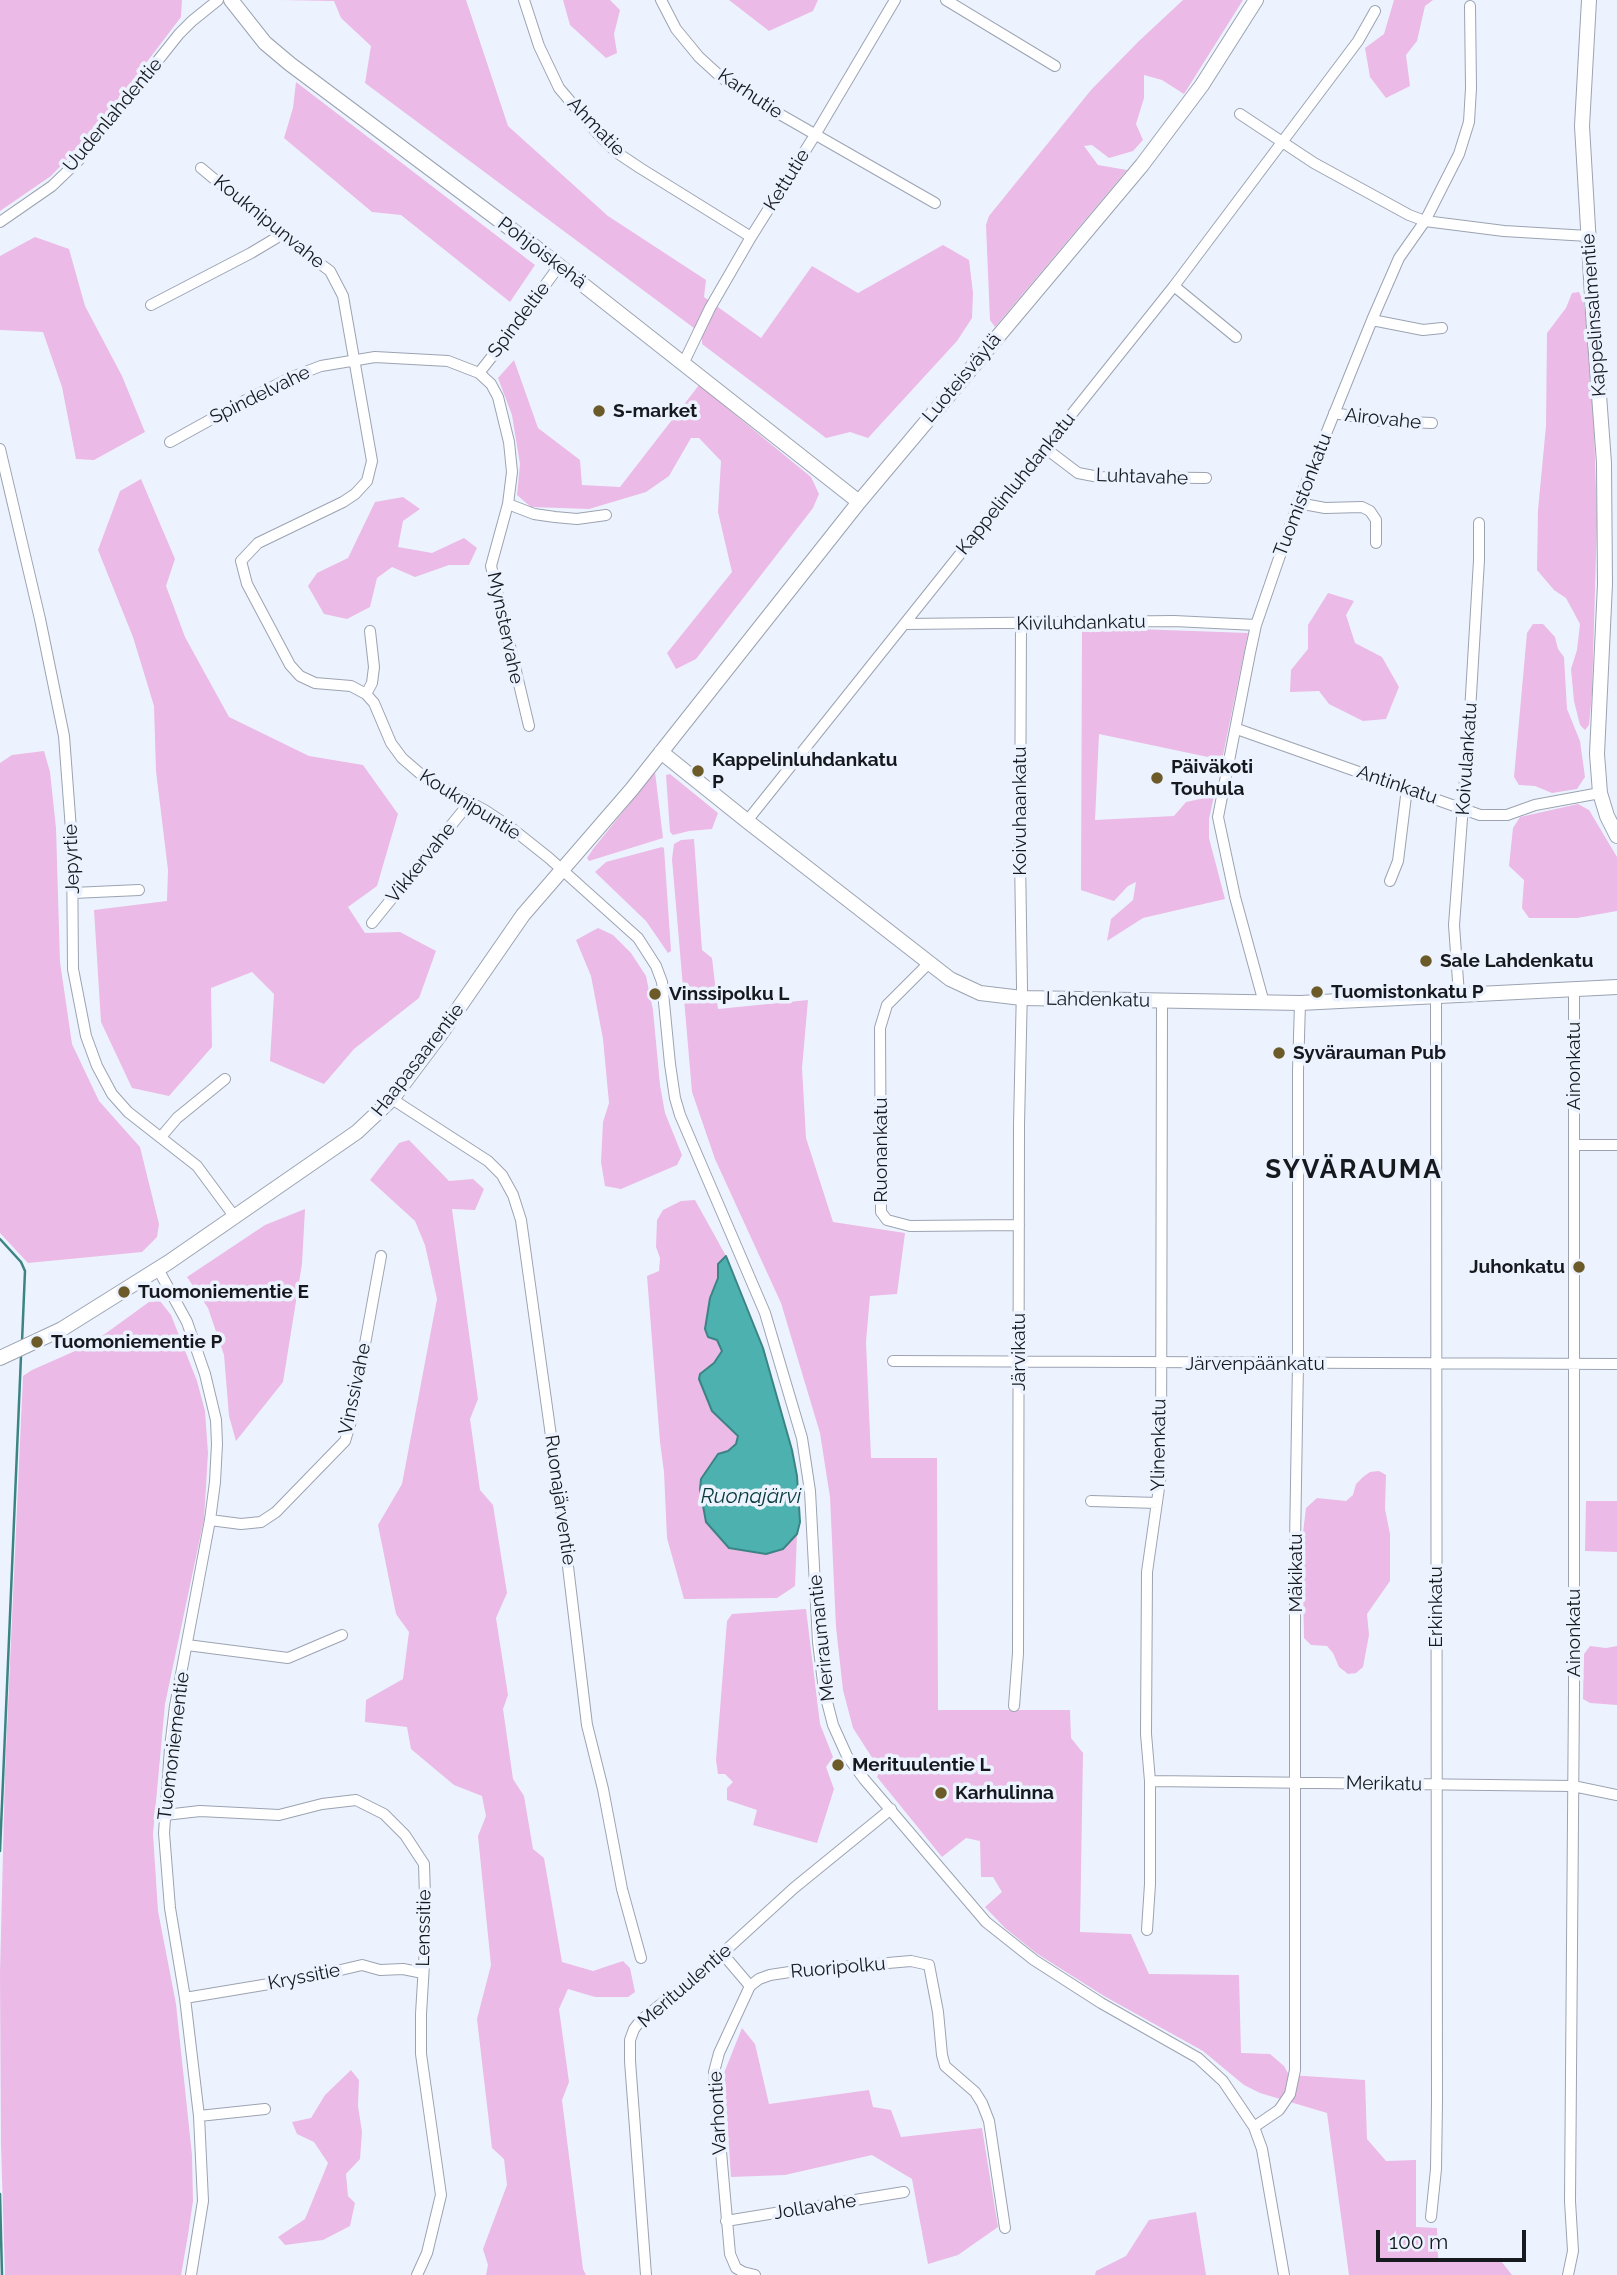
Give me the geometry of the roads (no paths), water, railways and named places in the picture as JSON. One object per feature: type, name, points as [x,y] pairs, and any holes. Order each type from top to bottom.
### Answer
[{"type":"main road","name":"Pohjoiskehä","points":[[231,0],[265,43],[290,64],[684,362],[859,502]]},
{"type":"main road","name":"Luoteisväylä","points":[[662,752],[859,502],[1142,165],[1202,85],[1256,0]]},
{"type":"main road","name":"Kappelinsalmentie","points":[[1589,0],[1582,126],[1604,463],[1605,584],[1597,754],[1600,793],[1617,836]]},
{"type":"main road","name":"Lahdenkatu","points":[[662,752],[950,979],[979,993],[1022,998],[1300,1003],[1617,987]]},
{"type":"main road","name":"Haapasaarentie","points":[[0,1358],[62,1329],[158,1269],[357,1132],[392,1099],[456,1013],[523,915],[662,752]]},
{"type":"street","name":"Uudenlahdentie","points":[[0,222],[52,186],[78,161],[179,34],[218,0]]},
{"type":"street","name":"Ahmatie","points":[[524,0],[539,46],[559,88],[598,134],[616,152],[751,237]]},
{"type":"street","name":"Karhutie","points":[[661,0],[676,29],[699,57],[722,78],[762,104],[935,203]]},
{"type":"street","name":"Kettutie","points":[[684,362],[710,308],[751,237],[816,135],[895,0]]},
{"type":"street","points":[[946,0],[1055,66]]},
{"type":"street","name":"Tuomistonkatu","points":[[1264,1003],[1235,897],[1218,817],[1256,625],[1298,503],[1372,320],[1399,258],[1425,220],[1459,155],[1469,122],[1470,6]]},
{"type":"street","name":"Kappelinluhdankatu","points":[[747,821],[1174,286],[1358,41],[1375,11]]},
{"type":"street","points":[[1240,114],[1280,143],[1377,197],[1425,220],[1504,231],[1588,236]]},
{"type":"street","name":"Kouknipunvahe","points":[[201,168],[330,271],[338,283],[347,312],[354,359]]},
{"type":"street","points":[[151,305],[251,253],[281,234]]},
{"type":"street","name":"Spindeltie","points":[[354,359],[375,357],[448,361],[479,373],[559,266]]},
{"type":"street","points":[[1174,286],[1236,337]]},
{"type":"street","points":[[1372,320],[1423,330],[1442,328]]},
{"type":"street","points":[[354,359],[372,461],[367,481],[343,502],[258,543],[241,561],[247,584],[290,665],[300,676],[315,683],[351,686],[366,694],[372,683],[374,667],[370,631]]},
{"type":"street","name":"Spindelvahe","points":[[170,442],[292,377],[321,366],[354,359]]},
{"type":"street","name":"Mynstervahe","points":[[479,373],[491,384],[503,413],[512,472],[508,504],[491,566],[528,726]]},
{"type":"street","name":"Airovahe","points":[[1334,414],[1381,421],[1432,424]]},
{"type":"street","name":"Luhtavahe","points":[[1045,448],[1078,473],[1206,478]]},
{"type":"street","name":"Jepyrtie","points":[[0,449],[61,716],[67,760],[73,893],[73,970],[93,1056],[112,1094],[128,1112],[197,1166],[234,1216]]},
{"type":"street","points":[[1298,503],[1325,508],[1362,507],[1370,511],[1376,520],[1376,543]]},
{"type":"street","points":[[508,504],[534,514],[555,517],[577,519],[606,515]]},
{"type":"street","name":"Koivulankatu","points":[[1459,995],[1454,925],[1464,808],[1479,523]]},
{"type":"street","name":"Kiviluhdankatu","points":[[905,624],[1021,625],[1174,621],[1256,625]]},
{"type":"street","name":"Koivuhaankatu","points":[[1021,625],[1022,998]]},
{"type":"street","name":"Kouknipuntie","points":[[366,694],[374,703],[391,743],[407,764],[424,777],[510,827],[563,870]]},
{"type":"street","name":"Antinkatu","points":[[1237,729],[1464,808],[1480,816],[1507,815],[1535,805],[1600,793]]},
{"type":"street","points":[[1390,881],[1398,861],[1407,788]]},
{"type":"street","name":"Vikkervahe","points":[[372,923],[470,803]]},
{"type":"street","name":"Meriraumantie","points":[[563,870],[638,938],[656,966],[662,982],[673,1090],[680,1115],[761,1302],[802,1438],[812,1523],[818,1642],[824,1690],[832,1725],[847,1756],[986,1922],[1034,1960],[1101,2003],[1198,2058],[1223,2081],[1254,2127],[1262,2149],[1284,2275]]},
{"type":"street","points":[[73,893],[139,890]]},
{"type":"street","name":"Ruonankatu","points":[[929,963],[887,1005],[880,1028],[881,1212],[887,1220],[909,1226],[1019,1225]]},
{"type":"street","name":"Ainonkatu","points":[[1568,2275],[1573,2251],[1570,2201],[1574,990]]},
{"type":"street","name":"Erkinkatu","points":[[1431,2217],[1436,2169],[1437,2102],[1436,997]]},
{"type":"street","name":"Järvikatu","points":[[1014,1706],[1018,1653],[1022,998]]},
{"type":"street","name":"Ylinenkatu","points":[[1147,1930],[1150,1781],[1146,1734],[1147,1572],[1161,1474],[1161,1002]]},
{"type":"street","name":"Mäkikatu","points":[[1254,2127],[1279,2110],[1290,2094],[1293,2083],[1300,1003]]},
{"type":"street","points":[[161,1137],[177,1118],[225,1079]]},
{"type":"street","name":"Ruonajärventie","points":[[392,1099],[488,1161],[502,1175],[513,1195],[521,1220],[561,1508],[587,1725],[603,1789],[622,1889],[641,1958]]},
{"type":"street","points":[[1574,1145],[1617,1145]]},
{"type":"street","name":"Vinssivahe","points":[[210,1520],[242,1524],[261,1522],[276,1512],[345,1441],[381,1256]]},
{"type":"street","name":"Tuomoniementie","points":[[158,1269],[187,1322],[205,1374],[217,1444],[210,1520],[171,1737],[165,1815],[166,1869],[199,2116],[203,2201],[191,2275]]},
{"type":"street","name":"Järvenpäänkatu","points":[[893,1361],[1617,1364]]},
{"type":"street","points":[[1091,1501],[1157,1503]]},
{"type":"street","points":[[187,1645],[288,1658],[342,1635]]},
{"type":"street","name":"Merikatu","points":[[1150,1781],[1573,1786],[1617,1796]]},
{"type":"street","name":"Lenssitie","points":[[165,1815],[200,1811],[279,1815],[322,1804],[356,1800],[384,1814],[405,1835],[424,1864],[426,1931],[421,2054],[441,2195],[427,2253],[417,2275]]},
{"type":"street","name":"Merituulentie","points":[[646,2275],[630,2040],[641,2020],[722,1953],[794,1888],[891,1809]]},
{"type":"street","points":[[722,1953],[750,1986]]},
{"type":"street","name":"Ruoripolku","points":[[750,1986],[770,1975],[796,1971],[911,1961],[929,1965],[938,2012],[942,2055],[946,2066],[975,2092],[989,2121],[1005,2228]]},
{"type":"street","name":"Kryssitie","points":[[185,1998],[311,1977],[362,1965],[380,1970],[403,1969],[423,1973]]},
{"type":"street","name":"Varhontie","points":[[750,1986],[719,2053],[714,2072],[730,2254],[736,2268],[755,2275]]},
{"type":"street","points":[[199,2116],[265,2109]]},
{"type":"street","name":"Jollavahe","points":[[726,2221],[904,2192]]},
{"type":"water","name":"Ruonajärvi","points":[[726,1256],[763,1348],[797,1476],[800,1522],[797,1534],[783,1549],[766,1554],[729,1548],[706,1522],[700,1489],[701,1479],[718,1454],[728,1451],[736,1444],[738,1436],[712,1411],[699,1379],[700,1374],[714,1363],[722,1351],[717,1340],[708,1337],[705,1329],[710,1298],[718,1278],[718,1264]]},
{"type":"waterway","points":[[0,1239],[21,1262],[25,1271],[22,1342]]},
{"type":"waterway","points":[[0,1851],[21,1356]]},
{"type":"waterway","points":[[0,2194],[2,2275]]},
{"type":"place","name":"S-market","points":[[599,411]]},
{"type":"place","name":"Kappelinluhdankatu P","points":[[698,771]]},
{"type":"place","name":"Päiväkoti Touhula","points":[[1157,778]]},
{"type":"place","name":"Sale Lahdenkatu","points":[[1426,961]]},
{"type":"place","name":"Tuomistonkatu P","points":[[1317,992]]},
{"type":"place","name":"Vinssipolku L","points":[[655,994]]},
{"type":"place","name":"Syvärauman Pub","points":[[1279,1053]]},
{"type":"place","name":"Juhonkatu","points":[[1579,1267]]},
{"type":"place","name":"Tuomoniementie E","points":[[124,1292]]},
{"type":"place","name":"Tuomoniementie P","points":[[37,1342]]},
{"type":"place","name":"Merituulentie L","points":[[838,1765]]},
{"type":"place","name":"Karhulinna","points":[[941,1793]]},
{"type":"district","name":"SYVÄRAUMA","points":[[1354,1170]]}]
